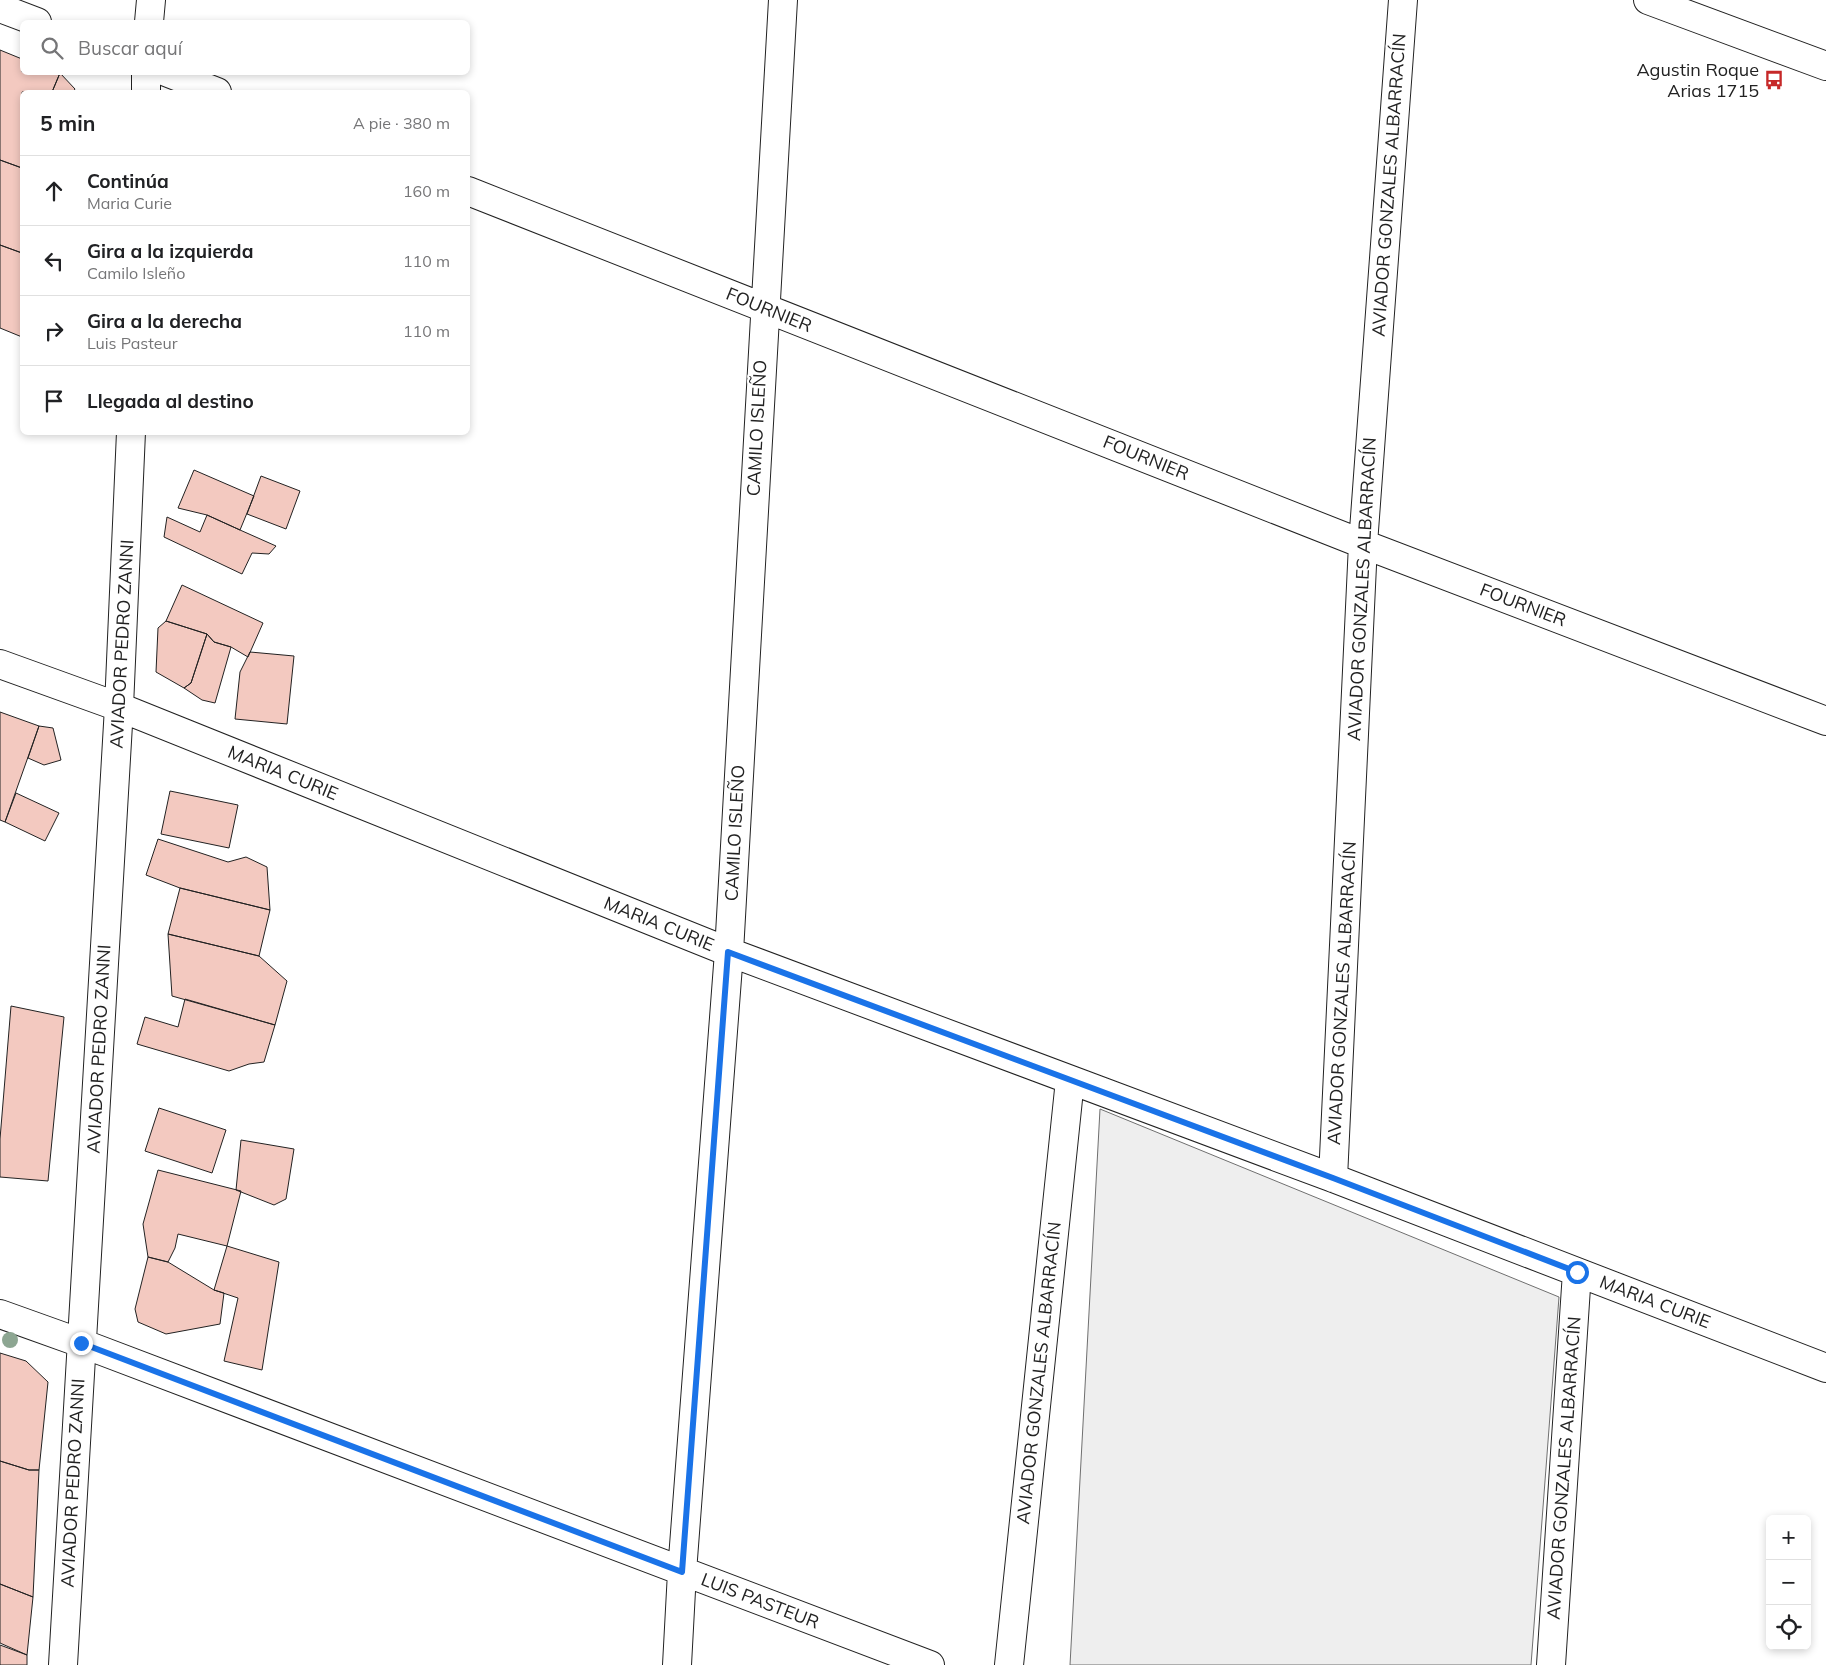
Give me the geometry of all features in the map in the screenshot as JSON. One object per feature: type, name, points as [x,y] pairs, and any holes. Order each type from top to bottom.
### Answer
[{"type":"street","points":[[149,20],[150,0]]},
{"type":"street","name":"CAMILO ISLEÑO","points":[[677,1665],[682,1572],[728,952],[783,0]]},
{"type":"street","name":"AVIADOR GONZALES ALBARRACÍN","points":[[1333,1178],[1363,544],[1403,0]]},
{"type":"street","points":[[1648,0],[1826,66]]},
{"type":"street","points":[[0,8],[32,20]]},
{"type":"street","points":[[146,75],[146,90]]},
{"type":"street","points":[[174,75],[212,90]]},
{"type":"street","name":"FOURNIER","points":[[470,192],[1363,544],[1826,721]]},
{"type":"street","name":"AVIADOR PEDRO ZANNI","points":[[63,1665],[119,707],[131,435]]},
{"type":"street","name":"MARIA CURIE","points":[[0,664],[119,707],[728,952],[1333,1178],[1826,1368]]},
{"type":"street","name":"AVIADOR GONZALES ALBARRACÍN","points":[[1009,1665],[1070,1080]]},
{"type":"street","name":"AVIADOR GONZALES ALBARRACÍN","points":[[1551,1665],[1577,1272]]},
{"type":"street","name":"LUIS PASTEUR","points":[[0,1314],[930,1665]]},
{"type":"shaded area","points":[[1100,1109],[1559,1297],[1531,1665],[1070,1665]]},
{"type":"building","points":[[0,50],[20,58],[20,75],[59,75],[53,90],[20,90],[20,167],[0,160]]},
{"type":"building","points":[[59,75],[62,75],[75,89],[74,90],[53,90]]},
{"type":"building","points":[[0,160],[20,167],[20,252],[0,245]]},
{"type":"building","points":[[0,245],[20,252],[20,336],[0,328]]},
{"type":"building","points":[[194,470],[254,496],[240,530],[207,515],[178,508]]},
{"type":"building","points":[[261,476],[300,491],[286,529],[247,514]]},
{"type":"building","points":[[207,515],[276,546],[269,554],[252,553],[242,574],[164,537],[167,517],[200,532]]},
{"type":"building","points":[[182,585],[263,623],[248,657],[231,647],[214,642],[207,634],[166,621]]},
{"type":"building","points":[[166,621],[207,634],[191,683],[184,688],[156,672],[158,628]]},
{"type":"building","points":[[207,634],[214,642],[231,647],[215,703],[202,700],[184,688],[191,683]]},
{"type":"building","points":[[250,652],[294,656],[287,724],[235,719],[240,672]]},
{"type":"building","points":[[0,712],[39,726],[5,822],[0,820]]},
{"type":"building","points":[[39,726],[53,728],[61,760],[44,765],[28,758]]},
{"type":"building","points":[[170,791],[238,805],[229,848],[161,834]]},
{"type":"building","points":[[16,793],[59,813],[45,841],[5,822]]},
{"type":"building","points":[[158,839],[228,862],[246,857],[267,867],[270,910],[180,888],[146,875]]},
{"type":"building","points":[[180,888],[270,910],[259,956],[168,934]]},
{"type":"building","points":[[168,934],[259,956],[287,981],[275,1025],[172,996]]},
{"type":"building","points":[[185,999],[275,1025],[264,1062],[249,1064],[229,1071],[137,1044],[145,1017],[178,1027]]},
{"type":"building","points":[[11,1006],[64,1017],[48,1181],[0,1177],[0,1139]]},
{"type":"building","points":[[159,1108],[226,1130],[212,1173],[145,1151]]},
{"type":"building","points":[[241,1140],[294,1149],[286,1199],[274,1205],[236,1190]]},
{"type":"building","points":[[158,1170],[241,1191],[227,1246],[178,1234],[175,1248],[168,1262],[148,1257],[143,1224]]},
{"type":"building","points":[[227,1246],[279,1262],[262,1370],[224,1361],[238,1298],[214,1290]]},
{"type":"building","points":[[148,1257],[168,1262],[214,1290],[224,1293],[220,1324],[166,1334],[138,1322],[135,1309]]},
{"type":"building","points":[[0,1353],[26,1361],[48,1382],[39,1470],[29,1470],[0,1461]]},
{"type":"building","points":[[0,1461],[29,1470],[39,1470],[33,1597],[0,1584]]},
{"type":"building","points":[[0,1584],[33,1597],[27,1655],[0,1643]]},
{"type":"building","points":[[0,1645],[27,1655],[27,1665],[0,1665]]},
{"type":"place","name":"Agustin Roque Arias 1715","points":[[1774,80]]},
{"type":"route","points":[[81,1343],[682,1572],[728,952],[1333,1178],[1577,1272]]}]
